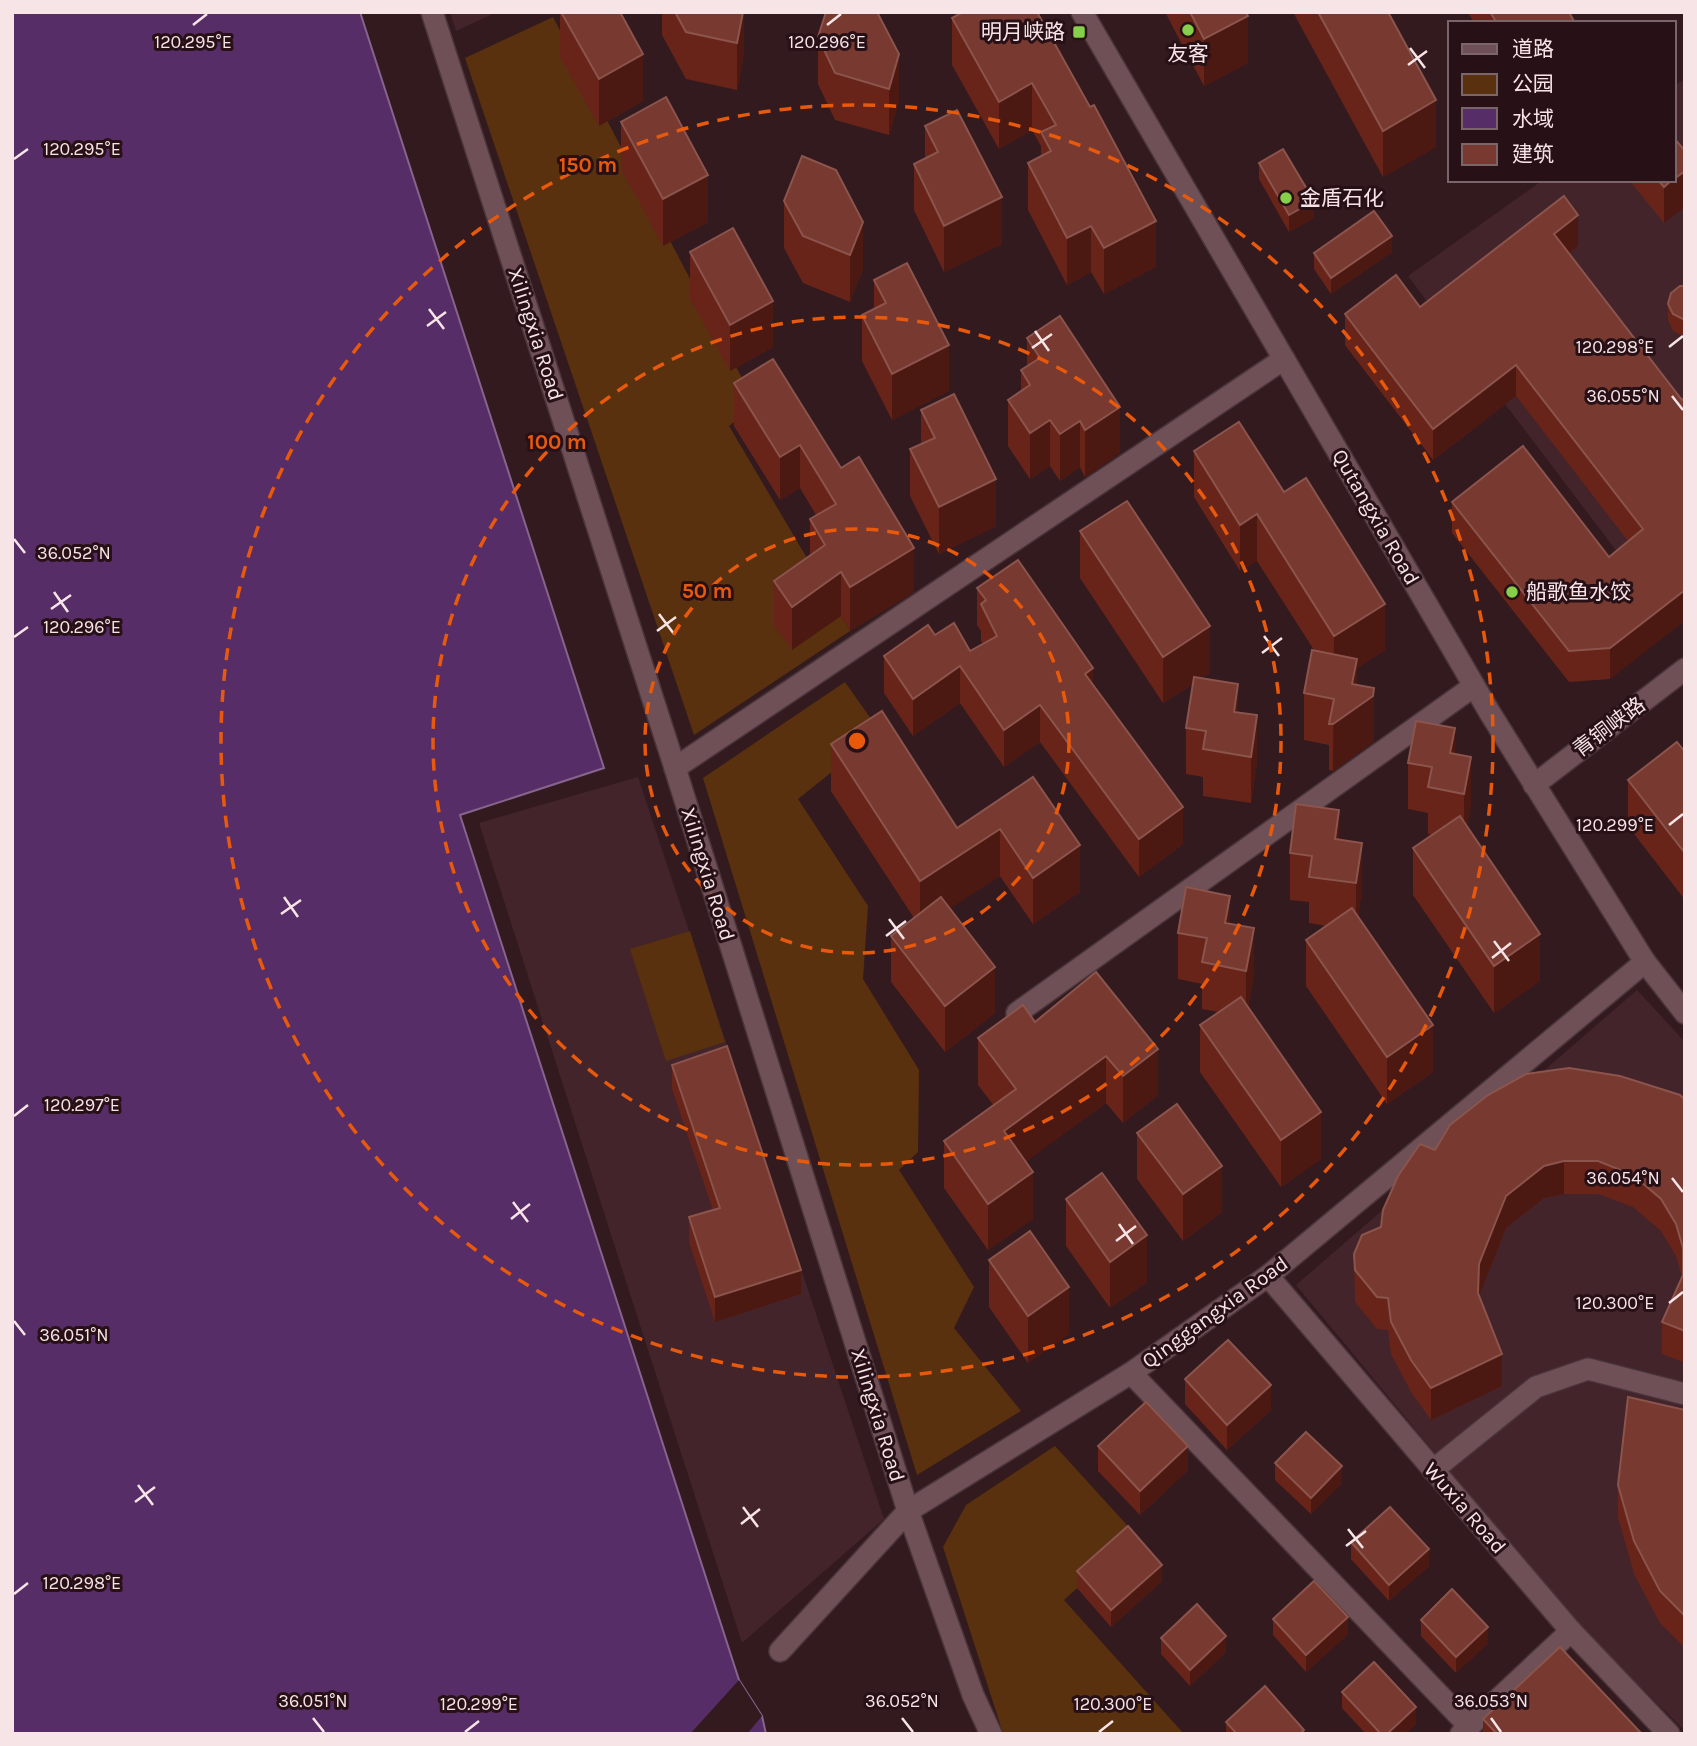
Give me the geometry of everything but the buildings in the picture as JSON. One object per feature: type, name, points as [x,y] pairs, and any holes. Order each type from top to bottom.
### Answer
[{"type":"street","name":"Xilingxia Road","points":[[432,12],[675,768],[908,1511],[973,1695],[991,1734]]},
{"type":"street","name":"Qutangxia Road","points":[[1082,12],[1474,686],[1645,962],[1685,1013]]},
{"type":"street","points":[[675,768],[1284,359]]},
{"type":"street","name":"青铜峡路","points":[[1534,785],[1685,669]]},
{"type":"street","points":[[1017,1013],[1474,686]]},
{"type":"street","name":"Qinggangxia Road","points":[[780,1651],[908,1511],[1131,1373],[1268,1276],[1645,962]]},
{"type":"street","name":"Wuxia Road","points":[[1268,1276],[1571,1631],[1669,1734]]},
{"type":"street","points":[[1433,1470],[1536,1387],[1588,1368],[1685,1394]]},
{"type":"street","points":[[1131,1373],[1465,1730],[1571,1631]]},
{"type":"shaded area","points":[[450,12],[497,12],[456,31]]},
{"type":"shaded area","points":[[1685,79],[1685,510],[1621,557],[1408,276],[1540,182],[1676,182],[1676,85]]},
{"type":"shaded area","points":[[638,777],[884,1519],[742,1643],[479,823]]},
{"type":"shaded area","points":[[1637,990],[1685,1042],[1685,1731],[1573,1620],[1296,1285]]},
{"type":"green space","points":[[553,17],[756,405],[729,426],[850,631],[694,735],[465,58]]},
{"type":"green space","points":[[845,682],[881,733],[798,799],[868,906],[863,979],[919,1070],[918,1152],[899,1170],[974,1287],[954,1328],[1021,1411],[917,1475],[703,778]]},
{"type":"green space","points":[[690,931],[725,1042],[666,1061],[630,949]]},
{"type":"green space","points":[[1055,1446],[1136,1535],[1064,1600],[1184,1734],[1003,1733],[943,1547],[966,1505]]},
{"type":"water","points":[[12,12],[360,12],[604,768],[460,815],[739,1680],[762,1716],[766,1734],[12,1734]]},
{"type":"pier","points":[[739,1680],[762,1716],[747,1734],[690,1734]]},
{"type":"place","name":"友客","points":[[1188,30]]},
{"type":"place","name":"明月峡路","points":[[1079,32]]},
{"type":"place","name":"金盾石化","points":[[1286,198]]},
{"type":"place","name":"船歌鱼水饺","points":[[1512,592]]}]
